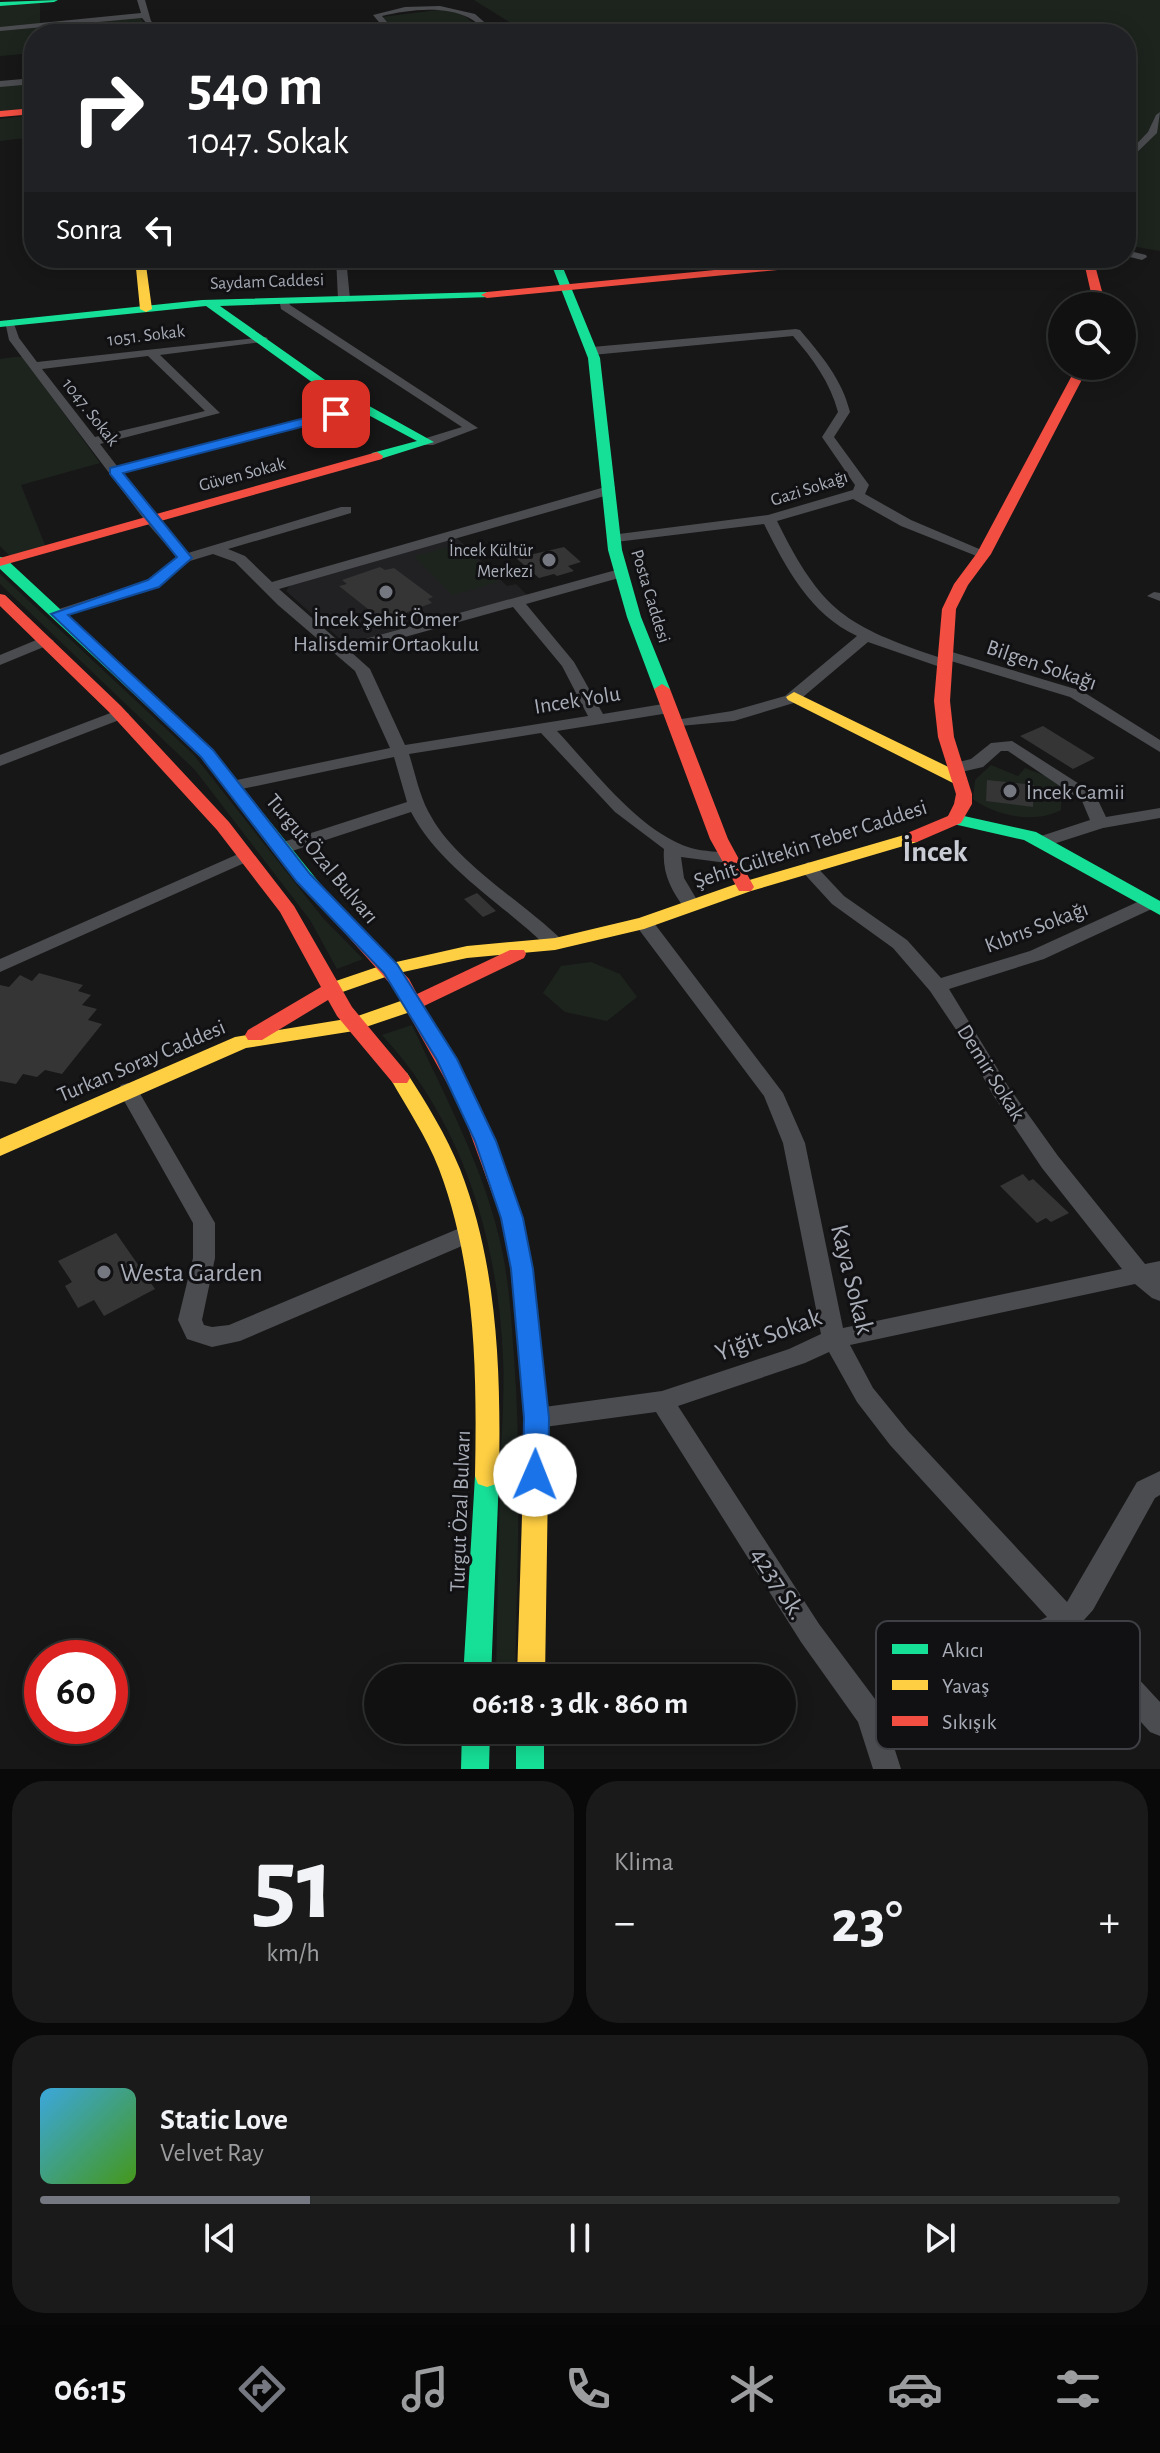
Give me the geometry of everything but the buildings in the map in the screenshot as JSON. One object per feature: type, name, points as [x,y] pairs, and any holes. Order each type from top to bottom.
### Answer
[{"type":"street","points":[[0,4],[54,0]]},
{"type":"street","points":[[141,0],[145,15],[153,24]]},
{"type":"street","points":[[385,24],[377,15],[459,8],[480,24]]},
{"type":"street","points":[[52,24],[145,15]]},
{"type":"street","points":[[0,29],[24,27]]},
{"type":"street","points":[[0,84],[24,82]]},
{"type":"street","points":[[0,114],[24,112]]},
{"type":"street","points":[[1136,150],[1152,133],[1160,115]]},
{"type":"street","points":[[1136,256],[1142,257]]},
{"type":"street","points":[[141,268],[146,309]]},
{"type":"street","points":[[342,268],[344,299]]},
{"type":"street","name":"Posta Caddesi","points":[[559,268],[592,351],[621,573],[634,617],[727,858],[745,887]]},
{"type":"street","name":"Saydam Caddesi","points":[[4,327],[209,303],[486,296],[773,268]]},
{"type":"street","points":[[1090,268],[1096,292]]},
{"type":"street","points":[[209,303],[331,390],[428,442],[472,428],[285,307],[283,301]]},
{"type":"street","name":"1047. Sokak","points":[[4,327],[151,519],[185,558]]},
{"type":"street","name":"Gazi Sokağı","points":[[592,351],[796,332],[825,367],[842,401],[842,416],[827,433],[860,479],[861,489],[856,495],[769,519],[789,564],[810,596],[836,619],[866,636],[946,660]]},
{"type":"street","name":"1051. Sokak","points":[[34,366],[262,339]]},
{"type":"street","points":[[92,442],[214,413],[151,352]]},
{"type":"street","name":"Şehit Gültekin Teber Caddesi","points":[[527,949],[644,923],[745,887],[915,837],[955,819],[963,804],[958,774],[946,737],[942,701],[949,609],[961,584],[984,554],[1076,380]]},
{"type":"street","points":[[114,471],[363,407]]},
{"type":"street","name":"Güven Sokak","points":[[1,562],[428,442]]},
{"type":"street","points":[[268,588],[610,490]]},
{"type":"street","points":[[856,495],[906,523],[984,554]]},
{"type":"street","points":[[58,614],[153,583],[185,558],[346,510]]},
{"type":"street","points":[[616,538],[769,519]]},
{"type":"street","points":[[214,549],[240,559],[268,588],[362,669],[400,751],[423,823],[444,848],[528,915],[555,944]]},
{"type":"street","name":"Turgut Özal Bulvarı","points":[[1,562],[207,754],[332,911],[390,969],[415,1003],[471,1108],[512,1218],[522,1269],[537,1418],[531,1664]]},
{"type":"street","points":[[341,650],[621,573]]},
{"type":"street","name":"Turgut Özal Bulvarı","points":[[1,600],[177,771],[289,912],[331,990],[354,1024],[397,1074],[425,1117],[452,1176],[468,1234],[482,1316],[487,1387],[477,1664]]},
{"type":"street","points":[[517,602],[569,665],[597,718]]},
{"type":"street","points":[[866,636],[794,697],[958,774],[997,746],[1012,746],[1089,798],[1100,823]]},
{"type":"street","points":[[0,660],[46,641]]},
{"type":"street","name":"Bilgen Sokağı","points":[[946,660],[1076,694],[1160,747]]},
{"type":"street","name":"Incek Yolu","points":[[232,786],[400,751],[543,726],[597,718],[734,716],[794,697]]},
{"type":"street","points":[[0,761],[121,714]]},
{"type":"street","points":[[543,726],[629,815],[673,847],[704,857],[727,858]]},
{"type":"street","points":[[280,849],[416,805]]},
{"type":"street","points":[[1041,842],[1100,823],[1160,813]]},
{"type":"street","points":[[955,819],[1015,832],[1041,842],[1157,904]]},
{"type":"street","points":[[673,847],[670,869],[691,905]]},
{"type":"street","points":[[0,966],[245,856]]},
{"type":"street","name":"Demir Sokak","points":[[808,868],[838,900],[900,944],[937,986],[969,1034],[1000,1090],[1050,1162],[1150,1272],[1160,1292]]},
{"type":"street","name":"Kıbrıs Sokağı","points":[[937,986],[1049,951],[1157,904]]},
{"type":"street","name":"Kaya Sokak","points":[[644,923],[773,1093],[794,1143],[834,1339],[865,1395],[899,1438],[1067,1621]]},
{"type":"street","points":[[242,1042],[331,990],[390,969],[467,952],[527,949]]},
{"type":"street","name":"Turkan Soray Caddesi","points":[[0,1148],[242,1042],[354,1024],[415,1003],[527,949]]},
{"type":"street","points":[[128,1090],[204,1223],[204,1258],[190,1320],[195,1332],[212,1337],[232,1334],[468,1234]]},
{"type":"street","name":"Yiğit Sokak","points":[[537,1418],[662,1401],[797,1356],[834,1339],[1150,1272]]},
{"type":"street","name":"4237 Sk.","points":[[662,1401],[810,1633],[870,1715],[876,1734]]},
{"type":"street","points":[[1067,1621],[1084,1601],[1146,1490],[1160,1482]]},
{"type":"street","name":"Kaya Sokak","points":[[1140,1700],[1160,1722]]},
{"type":"street","points":[[870,1715],[876,1712]]},
{"type":"street","points":[[475,1769],[476,1744]]},
{"type":"street","points":[[530,1744],[530,1769]]},
{"type":"street","name":"4237 Sk.","points":[[881,1749],[887,1769]]},
{"type":"shaded area","points":[[474,0],[1160,0],[1160,251],[1136,247],[1136,24],[512,24]]},
{"type":"shaded area","points":[[40,2],[40,24],[0,28],[0,6]]},
{"type":"shaded area","points":[[445,9],[459,11],[474,24],[388,24],[382,17]]},
{"type":"shaded area","points":[[140,17],[145,24],[65,24]]},
{"type":"shaded area","points":[[24,28],[24,54],[0,56],[0,30]]},
{"type":"shaded area","points":[[24,83],[24,110],[0,113],[0,86]]},
{"type":"shaded area","points":[[24,116],[24,138],[0,141],[0,119]]},
{"type":"shaded area","points":[[23,357],[100,463],[21,485],[45,545],[11,557],[0,546],[0,359]]},
{"type":"shaded area","points":[[457,538],[507,586],[516,584],[527,595],[350,643],[339,638],[286,591],[290,585]]},
{"type":"shaded area","points":[[460,544],[499,582],[452,595],[414,556]]},
{"type":"shaded area","points":[[0,574],[193,754],[323,918],[363,959],[337,969],[310,920],[195,770],[0,584]]},
{"type":"shaded area","points":[[991,765],[1018,776],[1025,768],[1059,781],[1062,785],[1061,810],[1039,817],[1027,817],[1004,814],[982,805],[973,799],[975,780]]},
{"type":"shaded area","points":[[591,962],[620,974],[637,997],[607,1021],[565,1012],[543,993],[561,966]]},
{"type":"shaded area","points":[[412,1025],[461,1129],[499,1237],[512,1327],[518,1437],[515,1664],[496,1664],[503,1372],[500,1313],[484,1226],[471,1184],[434,1105],[382,1035]]},
{"type":"traffic: fast","points":[[0,4],[54,0]]},
{"type":"traffic: fast","points":[[558,268],[594,358],[615,550],[634,617],[662,689]]},
{"type":"traffic: fast","points":[[0,324],[202,303],[487,295]]},
{"type":"traffic: fast","points":[[209,303],[331,390],[428,442],[377,456]]},
{"type":"traffic: fast","points":[[0,561],[207,754],[320,895]]},
{"type":"traffic: fast","points":[[955,819],[1030,836],[1160,909]]},
{"type":"traffic: fast","points":[[478,1664],[487,1476]]},
{"type":"traffic: fast","points":[[475,1769],[476,1744]]},
{"type":"traffic: fast","points":[[530,1744],[530,1769]]},
{"type":"traffic: slow","points":[[141,268],[146,309]]},
{"type":"traffic: slow","points":[[794,697],[959,779]]},
{"type":"traffic: slow","points":[[390,969],[467,952],[555,944],[644,923],[745,887],[911,838]]},
{"type":"traffic: slow","points":[[331,990],[390,969]]},
{"type":"traffic: slow","points":[[354,1024],[415,1003]]},
{"type":"traffic: slow","points":[[0,1148],[242,1042],[354,1024]]},
{"type":"traffic: slow","points":[[400,1078],[428,1122],[449,1169],[465,1218],[483,1321],[487,1373],[487,1476]]},
{"type":"traffic: slow","points":[[521,1263],[537,1418],[531,1664]]},
{"type":"traffic: jam","points":[[0,114],[24,112]]},
{"type":"traffic: jam","points":[[487,295],[767,268]]},
{"type":"traffic: jam","points":[[1090,268],[1096,292]]},
{"type":"traffic: jam","points":[[911,838],[955,819],[963,804],[964,794],[946,737],[942,701],[949,609],[961,584],[984,554],[1076,380]]},
{"type":"traffic: jam","points":[[2,562],[377,456]]},
{"type":"traffic: jam","points":[[0,598],[115,709],[223,826],[288,910],[344,1011],[400,1078]]},
{"type":"traffic: jam","points":[[662,689],[719,839],[745,887]]},
{"type":"traffic: jam","points":[[320,895],[402,984],[471,1108],[512,1218],[521,1263]]},
{"type":"traffic: jam","points":[[415,1003],[517,954]]},
{"type":"traffic: jam","points":[[255,1035],[331,990]]},
{"type":"place","name":"İncek Kültür Merkezi","points":[[549,560]]},
{"type":"place","name":"İncek Şehit Ömer Halisdemir Ortaokulu","points":[[386,592]]},
{"type":"place","name":"İncek Camii","points":[[1010,791]]},
{"type":"place","name":"Westa Garden","points":[[104,1272]]},
{"type":"district","name":"İncek","points":[[935,851]]},
{"type":"route","points":[[336,414],[114,471],[185,558],[153,583],[58,614],[207,754],[325,903],[402,984],[447,1059],[485,1141],[512,1218],[522,1269],[537,1418],[535,1475]]}]
